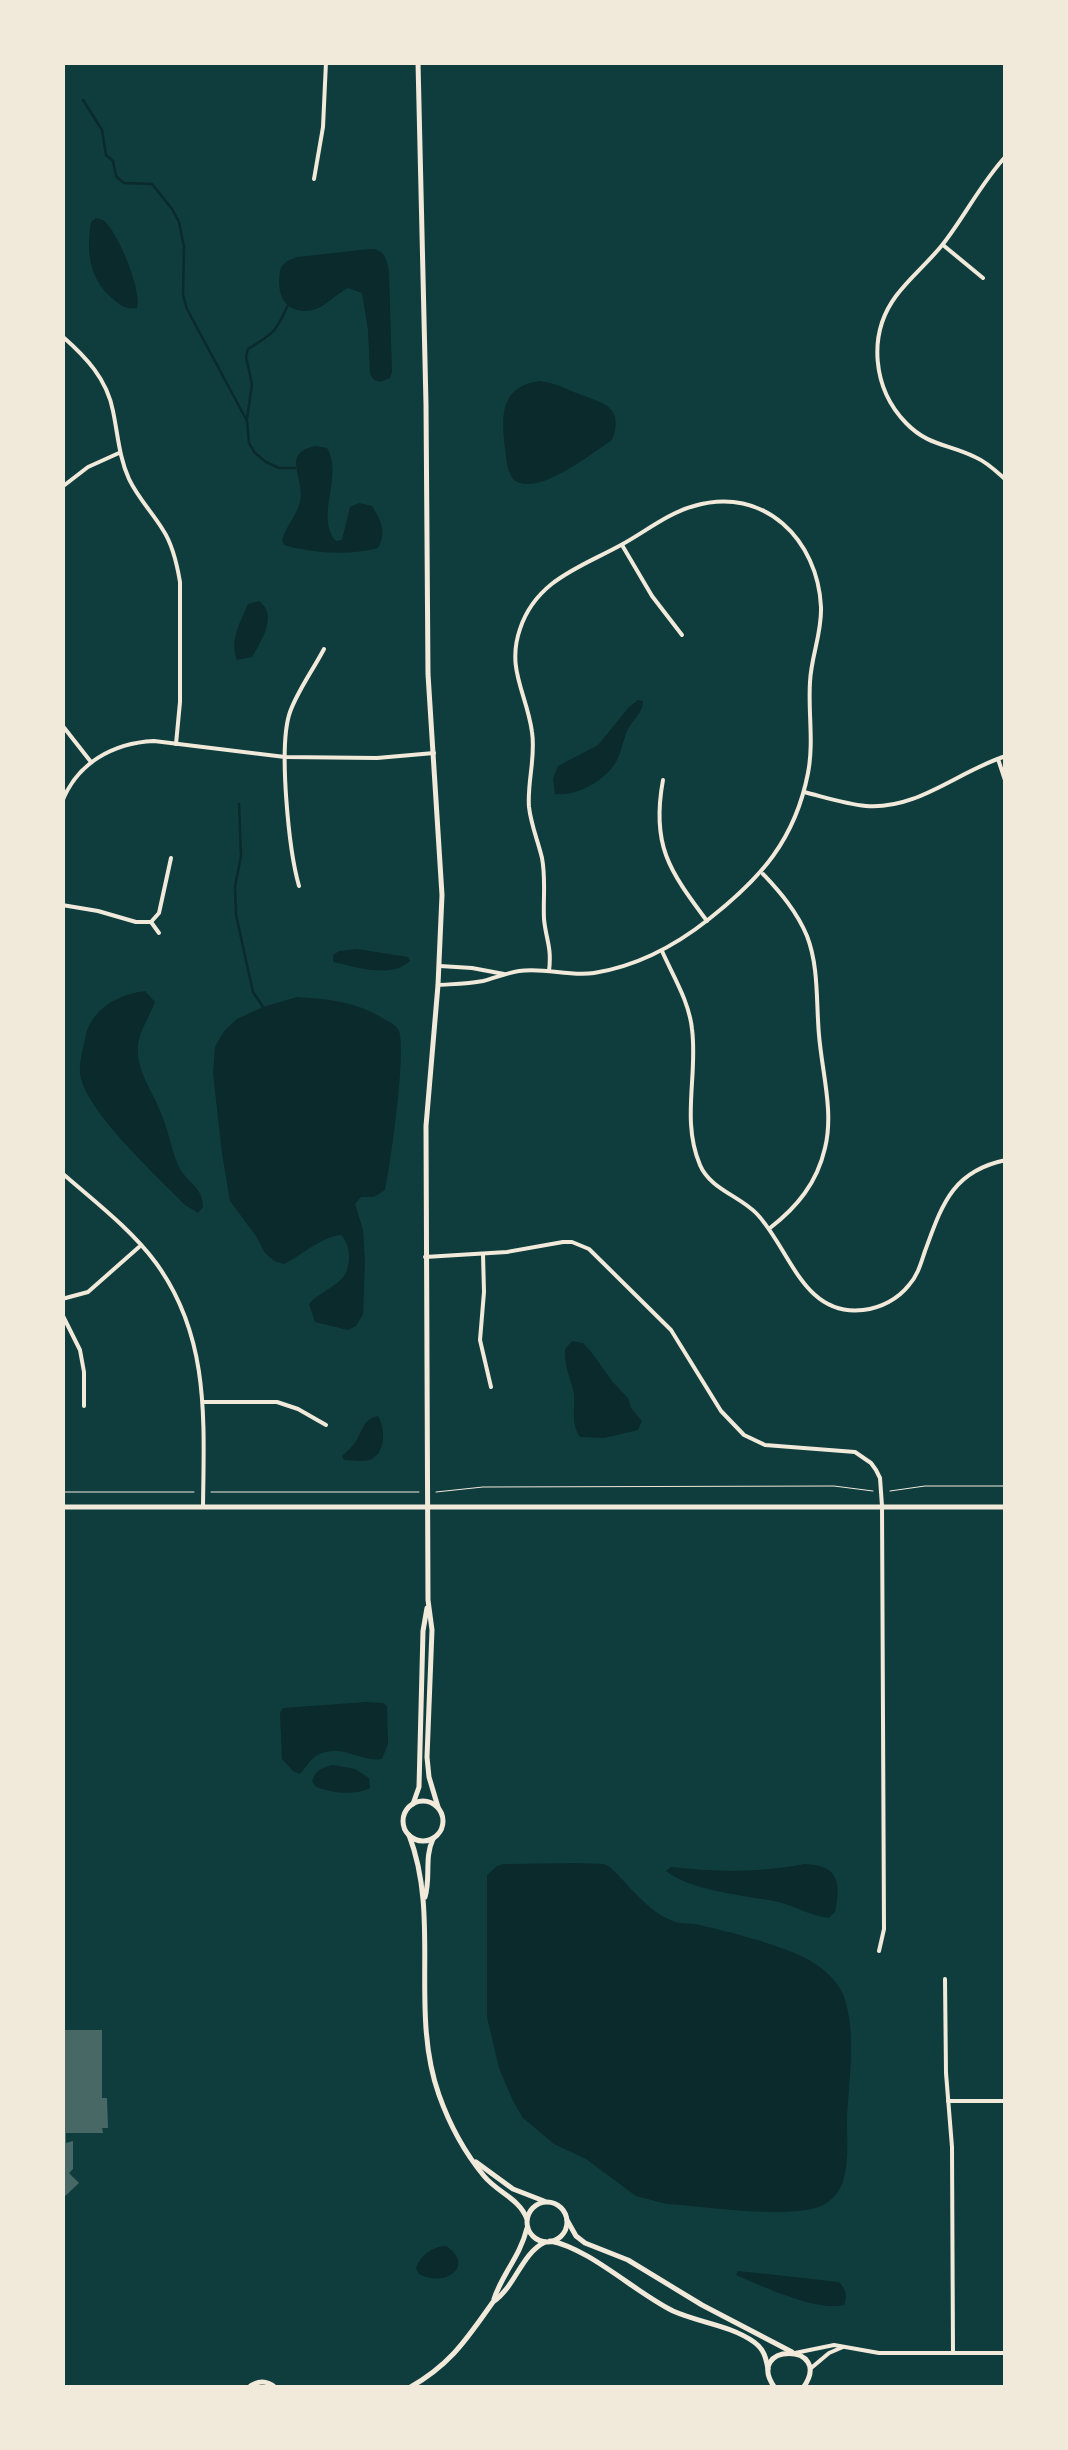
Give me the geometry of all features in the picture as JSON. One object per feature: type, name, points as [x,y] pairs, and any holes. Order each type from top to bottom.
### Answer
[{"type":"street","points":[[314,179],[324,127],[326,62]]},
{"type":"street","points":[[418,62],[428,674],[442,895],[426,1126],[426,1257],[428,1600],[432,1630],[428,1764],[443,1821],[427,1852],[428,1886],[424,1900]]},
{"type":"street","points":[[1005,480],[976,457],[940,446],[918,434],[889,400],[877,358],[890,304],[942,245],[1006,156]]},
{"type":"street","points":[[942,245],[983,278]]},
{"type":"street","points":[[62,336],[90,363],[105,386],[119,453],[134,490],[164,530],[178,565],[180,702],[176,744]]},
{"type":"street","points":[[62,487],[88,467],[119,453]]},
{"type":"street","points":[[438,986],[467,984],[524,970],[594,973],[662,951],[739,896],[783,842],[804,792],[811,754],[810,678],[821,613],[814,568],[794,532],[757,508],[734,502],[709,502],[676,512],[622,545],[566,572],[544,589],[528,609],[516,644],[518,680],[532,728],[528,802],[544,873],[544,920],[551,949],[549,971]]},
{"type":"street","points":[[622,545],[652,596],[682,635]]},
{"type":"street","points":[[299,886],[292,861],[285,736],[290,714],[324,650]]},
{"type":"street","points":[[62,725],[90,762]]},
{"type":"street","points":[[62,802],[90,762],[126,744],[154,741],[285,757],[377,758],[434,753]]},
{"type":"street","points":[[804,792],[858,805],[899,803],[1006,756]]},
{"type":"street","points":[[998,759],[1006,783]]},
{"type":"street","points":[[663,780],[658,820],[662,845],[680,884],[707,921]]},
{"type":"street","points":[[62,905],[151,922],[159,914],[171,858]]},
{"type":"street","points":[[761,873],[788,902],[810,945],[829,1113],[826,1148],[813,1182],[796,1205],[770,1228]]},
{"type":"street","points":[[151,922],[160,934]]},
{"type":"street","points":[[662,951],[692,1025],[690,1117],[699,1163],[711,1181],[751,1208],[770,1228],[804,1284],[822,1302],[856,1311],[879,1307],[902,1294],[918,1274],[939,1214],[960,1181],[981,1167],[1006,1160]]},
{"type":"street","points":[[439,966],[504,974]]},
{"type":"street","points":[[62,1173],[141,1246],[165,1277],[184,1313],[200,1364],[203,1507]]},
{"type":"street","points":[[426,1257],[483,1254],[563,1242],[590,1249],[671,1330],[721,1411],[744,1435],[765,1445],[855,1452],[876,1470],[882,1506],[884,1928],[879,1951]]},
{"type":"street","points":[[62,1299],[88,1292],[141,1246]]},
{"type":"street","points":[[483,1254],[480,1340],[491,1387]]},
{"type":"street","points":[[62,1314],[80,1350],[84,1406]]},
{"type":"street","points":[[203,1402],[277,1402],[326,1424]]},
{"type":"street","points":[[62,1507],[1006,1506]]},
{"type":"street","points":[[413,1804],[419,1787],[423,1631],[428,1600]]},
{"type":"street","points":[[438,1807],[428,1801],[413,1804],[403,1819],[417,1860],[424,1900],[430,2061],[439,2095],[456,2133],[485,2178],[518,2203],[534,2237],[566,2245],[672,2310],[753,2341],[764,2353],[775,2388]]},
{"type":"street","points":[[409,1835],[421,1840],[434,1837]]},
{"type":"street","points":[[945,1979],[952,2147],[953,2353]]},
{"type":"street","points":[[948,2101],[1006,2101]]},
{"type":"street","points":[[474,2160],[513,2188],[560,2206],[576,2236],[585,2243],[628,2260],[702,2306],[806,2360],[811,2388]]},
{"type":"street","points":[[493,2302],[520,2249],[534,2206],[547,2202]]},
{"type":"street","points":[[408,2388],[456,2353],[533,2249],[562,2236],[567,2220]]},
{"type":"street","points":[[768,2369],[778,2355],[825,2346],[873,2353],[1006,2352]]},
{"type":"street","points":[[803,2388],[810,2372],[828,2352],[843,2348]]},
{"type":"street","points":[[248,2388],[264,2382],[276,2388]]},
{"type":"path","points":[[446,1492],[483,1487],[559,1486],[834,1486],[872,1491]]},
{"type":"path","points":[[893,1491],[924,1486],[1006,1486]]},
{"type":"path","points":[[62,1492],[194,1492]]},
{"type":"path","points":[[217,1492],[405,1492]]},
{"type":"water","points":[[96,218],[109,226],[122,248],[136,289],[137,308],[117,302],[94,274],[89,244],[91,222]]},
{"type":"water","points":[[375,249],[386,259],[389,271],[392,372],[390,378],[380,382],[370,374],[362,293],[348,288],[317,308],[303,311],[288,305],[279,285],[281,267],[297,257]]},
{"type":"water","points":[[539,381],[603,404],[616,420],[612,440],[572,467],[528,484],[513,479],[508,468],[504,414],[510,396],[526,384]]},
{"type":"water","points":[[327,448],[331,459],[328,520],[336,541],[342,540],[350,507],[359,503],[372,506],[378,516],[382,537],[378,548],[331,552],[284,545],[282,540],[301,496],[296,461],[305,450]]},
{"type":"water","points":[[259,601],[268,620],[264,636],[252,657],[237,660],[234,646],[239,625],[248,604]]},
{"type":"water","points":[[638,700],[643,701],[641,709],[612,767],[581,790],[555,794],[553,778],[558,766],[598,745]]},
{"type":"water","points":[[357,949],[408,957],[410,961],[383,971],[333,962],[333,955],[339,951]]},
{"type":"water","points":[[145,991],[155,1002],[139,1039],[140,1064],[180,1169],[201,1195],[203,1207],[198,1213],[141,1161],[108,1123],[84,1088],[80,1073],[86,1034],[95,1017],[117,999]]},
{"type":"water","points":[[297,997],[339,1002],[369,1011],[394,1025],[401,1039],[397,1106],[385,1190],[374,1197],[361,1197],[355,1204],[363,1230],[363,1314],[356,1326],[348,1330],[315,1322],[309,1304],[347,1271],[348,1248],[344,1239],[341,1235],[326,1239],[284,1264],[274,1261],[230,1201],[222,1154],[213,1073],[215,1047],[237,1019]]},
{"type":"water","points":[[572,1341],[583,1343],[628,1398],[642,1421],[638,1430],[604,1438],[580,1437],[565,1360],[565,1349]]},
{"type":"water","points":[[378,1416],[383,1433],[379,1452],[366,1461],[344,1460],[342,1456],[366,1423]]},
{"type":"water","points":[[366,1702],[387,1706],[388,1744],[382,1759],[325,1752],[300,1774],[282,1759],[283,1708]]},
{"type":"water","points":[[333,1765],[355,1769],[369,1778],[370,1788],[343,1793],[316,1787],[312,1781],[315,1774]]},
{"type":"water","points":[[577,1863],[610,1867],[664,1917],[792,1952],[821,1968],[838,1985],[851,2029],[847,2151],[842,2185],[828,2202],[812,2209],[772,2212],[667,2204],[636,2196],[586,2159],[554,2144],[523,2118],[499,2068],[487,2017],[487,1875],[503,1864]]},
{"type":"water","points":[[804,1864],[824,1868],[835,1877],[837,1901],[829,1918],[774,1901],[703,1888],[666,1871],[671,1867],[738,1871]]},
{"type":"water","points":[[446,2246],[458,2261],[453,2273],[438,2278],[419,2274],[416,2269],[423,2256]]},
{"type":"water","points":[[738,2271],[839,2282],[846,2293],[844,2305],[805,2301],[736,2275]]},
{"type":"building","points":[[62,2030],[102,2030],[102,2098],[107,2098],[108,2128],[102,2128],[103,2133],[66,2133],[66,2143],[73,2141],[73,2169],[69,2173],[79,2183],[62,2199]]},
{"type":"waterway","points":[[83,100],[102,130],[106,155],[113,161],[116,176],[124,183],[152,184],[179,222],[187,309],[247,421],[249,443],[266,462],[279,468],[295,468]]},
{"type":"waterway","points":[[247,419],[252,384],[248,349],[273,332],[288,305]]},
{"type":"waterway","points":[[239,804],[241,856],[235,887],[236,915],[253,992],[263,1007]]}]
